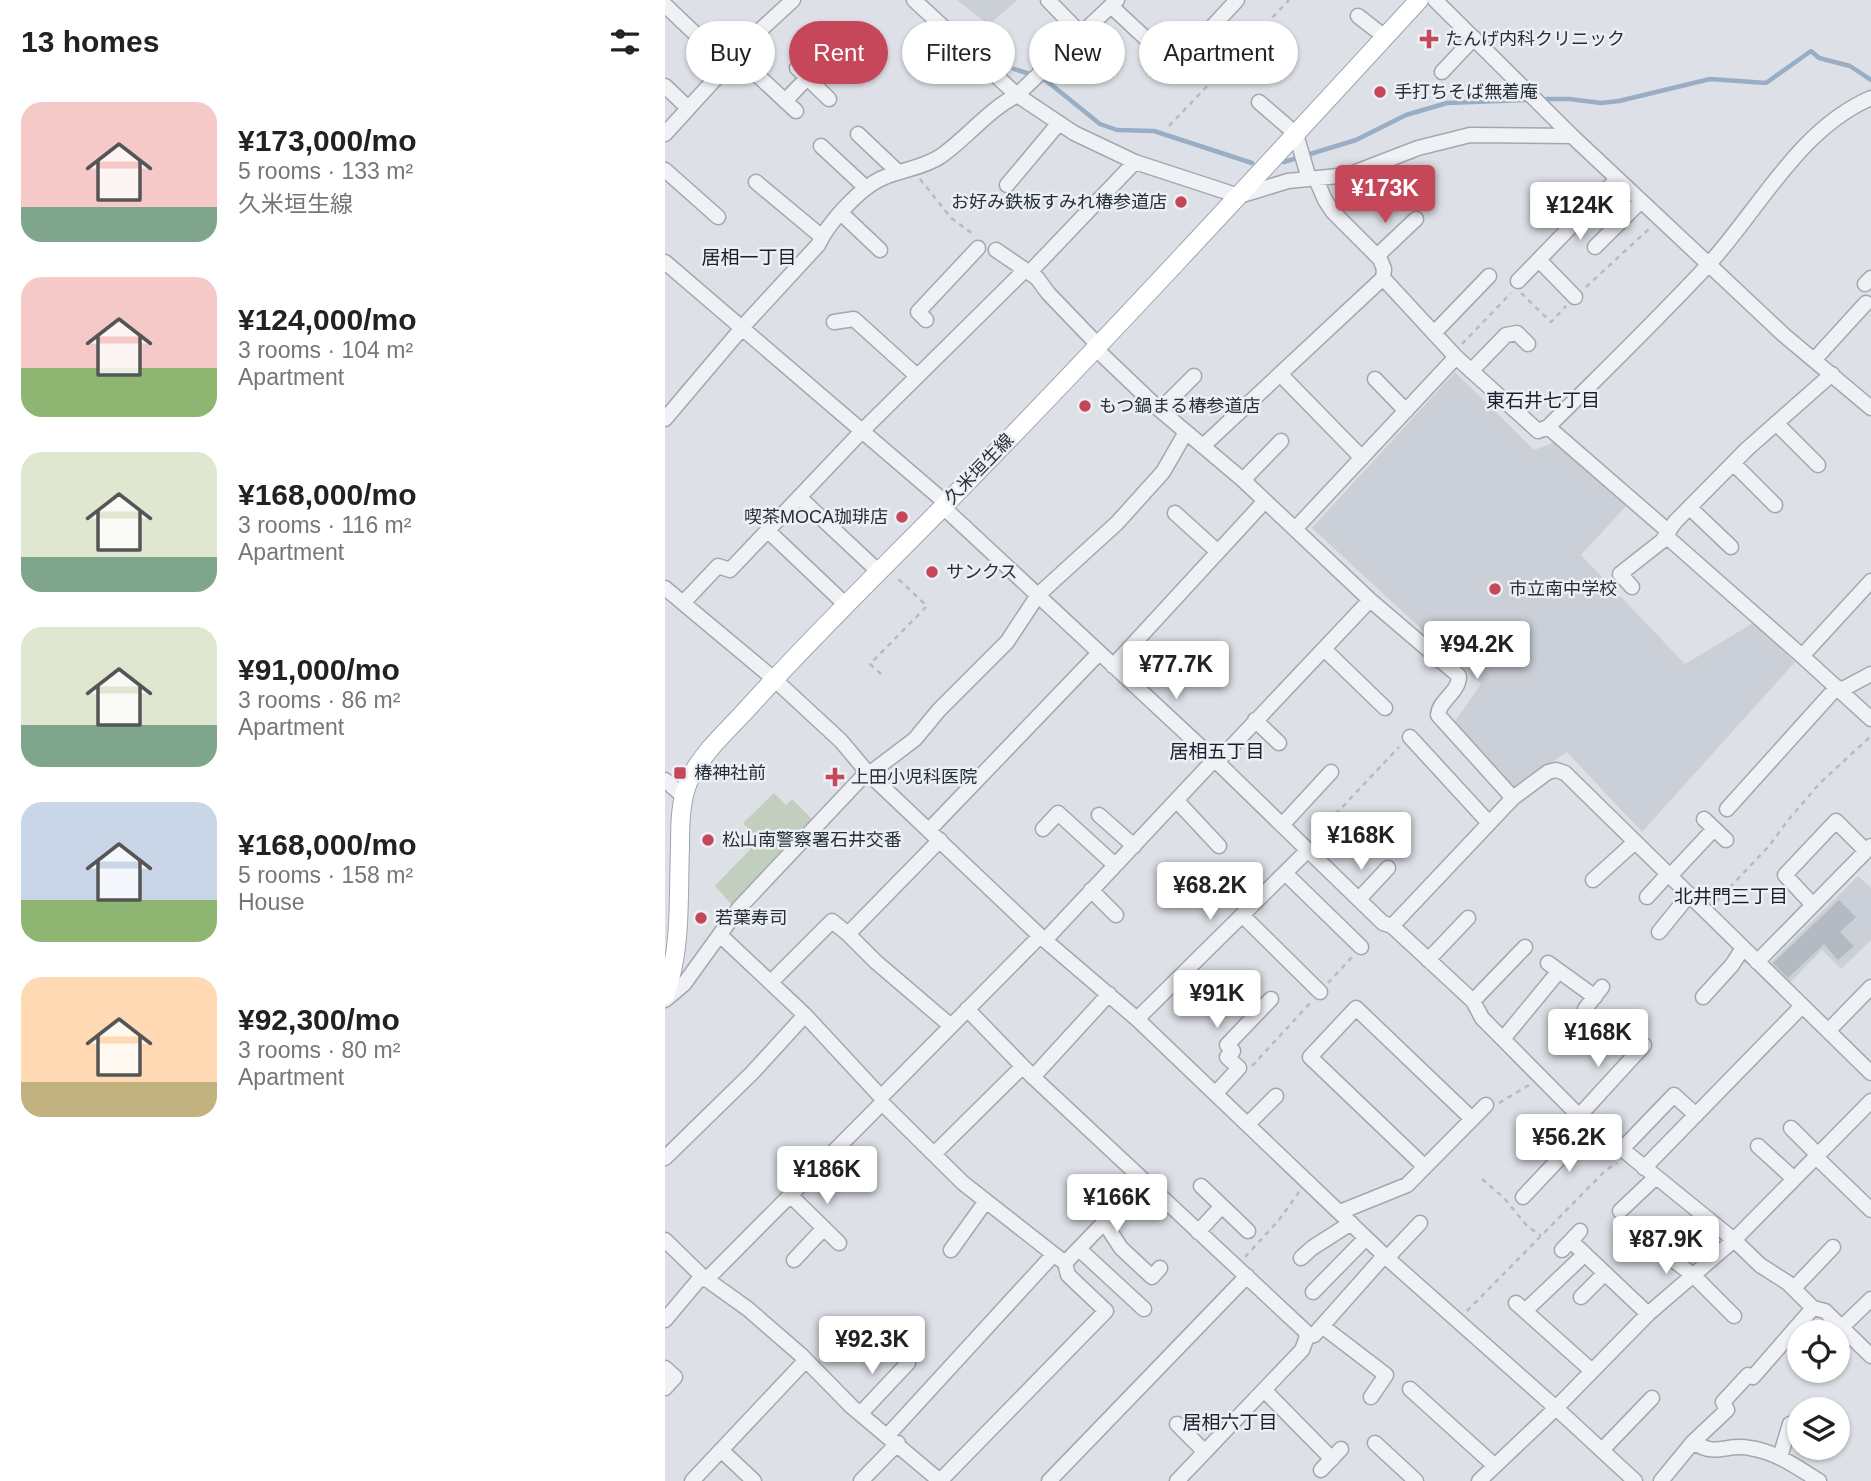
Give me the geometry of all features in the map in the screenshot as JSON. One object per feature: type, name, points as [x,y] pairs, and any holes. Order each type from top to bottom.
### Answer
[{"type":"main road","name":"久米垣生線","points":[[665,998],[677,933],[680,824],[684,797],[689,780],[702,759],[773,679],[1097,347],[1240,196],[1419,0]]},
{"type":"street","points":[[772,21],[793,0]]},
{"type":"street","points":[[914,0],[1017,95],[1074,133],[1135,162],[1240,196],[1288,181],[1338,177],[1419,148],[1470,135],[1572,136]]},
{"type":"street","points":[[1048,0],[1068,21]]},
{"type":"street","points":[[1095,21],[1114,3],[1180,70],[1237,0]]},
{"type":"street","points":[[1435,0],[1572,136],[1784,336],[1868,400]]},
{"type":"street","points":[[665,5],[686,22]]},
{"type":"street","points":[[1358,16],[1385,37]]},
{"type":"street","points":[[1442,72],[1474,38]]},
{"type":"street","points":[[763,84],[791,106],[802,73],[829,99]]},
{"type":"street","points":[[665,134],[710,84]]},
{"type":"street","points":[[665,419],[866,187],[873,181],[938,158],[981,119],[1029,84]]},
{"type":"street","points":[[665,86],[688,108]]},
{"type":"street","points":[[1383,278],[1456,357],[1538,431],[1548,427],[1708,265],[1793,159],[1833,119],[1871,98]]},
{"type":"street","points":[[1204,445],[1383,278],[1384,269],[1377,256],[1333,212],[1312,179],[1296,134],[1259,102]]},
{"type":"street","points":[[1007,185],[1059,123]]},
{"type":"street","points":[[858,134],[898,172]]},
{"type":"street","points":[[821,146],[866,187]]},
{"type":"street","points":[[683,603],[718,566],[730,570],[862,431],[1135,162]]},
{"type":"street","points":[[1371,167],[1375,178],[1395,198]]},
{"type":"street","points":[[665,170],[719,217]]},
{"type":"street","points":[[1518,281],[1617,179]]},
{"type":"street","points":[[756,182],[822,237]]},
{"type":"street","points":[[1595,247],[1641,201]]},
{"type":"street","points":[[842,214],[880,250]]},
{"type":"street","points":[[1377,256],[1416,219]]},
{"type":"street","points":[[926,320],[918,312],[974,244],[1024,273]]},
{"type":"street","points":[[996,250],[1024,273],[1160,410],[1204,445],[1370,600],[1459,676],[1459,685],[1439,708],[1438,715],[1513,798]]},
{"type":"street","points":[[1539,260],[1575,297]]},
{"type":"street","points":[[665,262],[944,505],[1283,824],[1383,923],[1392,926],[1473,1001],[1482,1018],[1584,1121],[1626,1152],[1761,1265],[1794,1288],[1813,1308],[1825,1311],[1835,1320]]},
{"type":"street","points":[[1434,334],[1489,276]]},
{"type":"street","points":[[1814,360],[1866,303]]},
{"type":"street","points":[[834,322],[854,319],[917,376]]},
{"type":"street","points":[[1471,371],[1506,335],[1517,333],[1528,344]]},
{"type":"street","points":[[1295,529],[1456,357]]},
{"type":"street","points":[[1280,374],[1362,458]]},
{"type":"street","points":[[1632,587],[1620,574],[1667,534],[1733,463],[1832,374]]},
{"type":"street","points":[[1160,410],[1194,376]]},
{"type":"street","points":[[1375,379],[1406,411]]},
{"type":"street","points":[[1776,423],[1818,466]]},
{"type":"street","points":[[1548,427],[1871,719]]},
{"type":"street","points":[[665,998],[684,984],[739,908],[868,773],[915,739],[939,710],[1007,642],[1038,595],[1117,523],[1163,472],[1186,432]]},
{"type":"street","points":[[1243,480],[1281,441]]},
{"type":"street","points":[[1733,463],[1776,505]]},
{"type":"street","points":[[799,497],[882,569]]},
{"type":"street","points":[[1113,666],[1264,502]]},
{"type":"street","points":[[1689,508],[1731,547]]},
{"type":"street","points":[[1175,513],[1218,552]]},
{"type":"street","points":[[767,530],[846,605]]},
{"type":"street","points":[[1802,656],[1871,581]]},
{"type":"street","points":[[665,588],[773,679],[841,741],[868,773],[1043,937],[1137,1018],[1366,1238],[1635,1481]]},
{"type":"street","points":[[665,1320],[704,1278],[790,1195],[967,1009],[1091,890],[1370,600]]},
{"type":"street","points":[[1324,649],[1385,708]]},
{"type":"street","points":[[848,934],[1099,653]]},
{"type":"street","points":[[1727,809],[1738,786],[1784,736],[1839,688],[1871,674]]},
{"type":"street","points":[[1255,720],[1279,743]]},
{"type":"street","points":[[1410,737],[1489,823]]},
{"type":"street","points":[[1392,926],[1513,798],[1548,772],[1556,770],[1565,773],[1871,1073]]},
{"type":"street","points":[[1283,824],[1331,772]]},
{"type":"street","points":[[665,780],[684,797]]},
{"type":"street","points":[[1177,801],[1219,846]]},
{"type":"street","points":[[1042,829],[1058,813],[1115,865]]},
{"type":"street","points":[[1099,816],[1134,846]]},
{"type":"street","points":[[1757,962],[1813,905],[1869,848],[1836,821],[1784,875],[1813,905]]},
{"type":"street","points":[[1647,897],[1669,875],[1709,824],[1726,839]]},
{"type":"street","points":[[1593,880],[1635,842]]},
{"type":"street","points":[[1137,1018],[1285,873],[1307,848]]},
{"type":"street","points":[[1359,899],[1388,868]]},
{"type":"street","points":[[1285,873],[1361,947]]},
{"type":"street","points":[[1091,890],[1117,915]]},
{"type":"street","points":[[1659,932],[1689,895]]},
{"type":"street","points":[[1242,915],[1319,992]]},
{"type":"street","points":[[1428,960],[1468,918]]},
{"type":"street","points":[[771,982],[832,921],[890,975],[951,1026]]},
{"type":"street","points":[[665,1240],[704,1278],[748,1309],[940,1481],[1106,1311],[1068,1275],[1059,1259],[986,1201],[934,1154],[805,1015],[720,935]]},
{"type":"street","points":[[1473,1001],[1525,947]]},
{"type":"street","points":[[1703,998],[1743,948]]},
{"type":"street","points":[[1503,1039],[1554,967],[1599,992],[1585,1009]]},
{"type":"street","points":[[1828,1031],[1871,986]]},
{"type":"street","points":[[934,1154],[1027,1072],[1109,993]]},
{"type":"street","points":[[1216,1093],[1239,1068],[1227,1057],[1233,1051],[1227,1045],[1271,999]]},
{"type":"street","points":[[1621,1211],[1696,1115],[1802,1006]]},
{"type":"street","points":[[1425,1167],[1310,1057],[1356,1008],[1472,1119]]},
{"type":"street","points":[[967,1009],[1027,1072],[1301,1326],[1307,1336]]},
{"type":"street","points":[[665,1158],[752,1073],[805,1015]]},
{"type":"street","points":[[1523,1197],[1644,1045]]},
{"type":"street","points":[[1626,1152],[1674,1095],[1696,1115]]},
{"type":"street","points":[[1248,1124],[1276,1096]]},
{"type":"street","points":[[1479,1481],[1556,1408],[1648,1314],[1734,1240],[1871,1101]]},
{"type":"street","points":[[1340,1212],[1407,1185],[1486,1105]]},
{"type":"street","points":[[1791,1128],[1871,1210]]},
{"type":"street","points":[[1758,1146],[1793,1178]]},
{"type":"street","points":[[861,1481],[893,1439],[1059,1259],[1079,1249],[1144,1181]]},
{"type":"street","points":[[1201,1186],[1248,1231]]},
{"type":"street","points":[[790,1195],[839,1243]]},
{"type":"street","points":[[951,1250],[986,1201]]},
{"type":"street","points":[[1198,1232],[1222,1206]]},
{"type":"street","points":[[1104,1222],[1121,1248],[1151,1277],[1160,1268]]},
{"type":"street","points":[[1301,1258],[1351,1223]]},
{"type":"street","points":[[1307,1336],[1314,1335],[1420,1223]]},
{"type":"street","points":[[794,1260],[824,1228]]},
{"type":"street","points":[[1313,1292],[1366,1238]]},
{"type":"street","points":[[1571,1241],[1648,1314]]},
{"type":"street","points":[[1794,1288],[1833,1247]]},
{"type":"street","points":[[1079,1249],[1144,1309]]},
{"type":"street","points":[[1660,1250],[1693,1275],[1734,1316]]},
{"type":"street","points":[[1585,1254],[1521,1307],[1592,1371]]},
{"type":"street","points":[[1049,1481],[1241,1271]]},
{"type":"street","points":[[1581,1297],[1605,1273]]},
{"type":"street","points":[[1849,1320],[1871,1298]]},
{"type":"street","points":[[1661,1481],[1693,1443],[1727,1410],[1723,1402],[1748,1375],[1757,1381],[1813,1308]]},
{"type":"street","points":[[1322,1326],[1387,1375],[1371,1396]]},
{"type":"street","points":[[1850,1335],[1871,1356]]},
{"type":"street","points":[[1177,1481],[1302,1350],[1307,1336]]},
{"type":"street","points":[[692,1481],[806,1360]]},
{"type":"street","points":[[861,1413],[908,1363]]},
{"type":"street","points":[[665,1368],[675,1377],[665,1388]]},
{"type":"street","points":[[1410,1389],[1495,1466]]},
{"type":"street","points":[[1265,1391],[1336,1454],[1321,1470]]},
{"type":"street","points":[[1602,1450],[1652,1398]]},
{"type":"street","points":[[1177,1424],[1205,1452]]},
{"type":"street","points":[[1780,1457],[1787,1434]]},
{"type":"street","points":[[1375,1443],[1416,1481]]},
{"type":"street","points":[[1693,1443],[1706,1451],[1749,1447],[1780,1457],[1819,1481]]},
{"type":"street","points":[[721,1450],[754,1481]]},
{"type":"path","points":[[1169,126],[1289,0]]},
{"type":"path","points":[[914,166],[922,183],[951,218],[996,250]]},
{"type":"path","points":[[881,674],[870,664],[927,606],[882,569]]},
{"type":"path","points":[[1707,912],[1769,846],[1820,783],[1871,736]]},
{"type":"path","points":[[1307,848],[1410,737]]},
{"type":"path","points":[[1248,1070],[1361,947]]},
{"type":"path","points":[[1486,1105],[1494,1106],[1541,1077]]},
{"type":"path","points":[[1458,1320],[1626,1152]]},
{"type":"path","points":[[1482,1178],[1504,1198],[1527,1226],[1541,1236]]},
{"type":"path","points":[[1241,1271],[1308,1182]]},
{"type":"shaded area","points":[[957,0],[1017,0],[993,21],[984,21]]},
{"type":"shaded area","name":"市立南中学校","points":[[1455,372],[1534,450],[1555,442],[1627,505],[1581,555],[1685,664],[1753,623],[1795,662],[1642,832],[1567,752],[1512,789],[1453,724],[1481,684],[1312,528]]},
{"type":"shaded area","points":[[1858,876],[1871,888],[1871,940],[1841,969],[1822,950],[1787,986],[1767,966]]},
{"type":"green space","points":[[774,793],[786,805],[792,799],[814,821],[732,905],[715,886],[759,840],[743,823]]},
{"type":"building","points":[[1839,900],[1856,917],[1840,932],[1854,946],[1838,960],[1824,944],[1788,978],[1773,963]]},
{"type":"waterway","points":[[1547,99],[1601,103],[1619,101],[1710,79],[1766,83],[1811,51],[1819,58],[1850,66],[1871,80]]},
{"type":"waterway","points":[[1015,69],[1029,74]]},
{"type":"waterway","points":[[1050,84],[1100,124],[1117,130],[1154,131],[1252,163]]},
{"type":"waterway","points":[[1284,162],[1356,140],[1406,115],[1447,103],[1526,100]]},
{"type":"place","name":"たんげ内科クリニック","points":[[1429,39]]},
{"type":"place","name":"手打ちそば無着庵","points":[[1380,92]]},
{"type":"place","name":"お好み鉄板すみれ椿参道店","points":[[1181,202]]},
{"type":"place","name":"もつ鍋まる椿参道店","points":[[1085,406]]},
{"type":"place","name":"喫茶MOCA珈琲店","points":[[902,517]]},
{"type":"place","name":"サンクス","points":[[932,572]]},
{"type":"place","name":"市立南中学校","points":[[1495,589]]},
{"type":"place","name":"椿神社前","points":[[680,773]]},
{"type":"place","name":"上田小児科医院","points":[[835,777]]},
{"type":"place","name":"松山南警察署石井交番","points":[[708,840]]},
{"type":"place","name":"若葉寿司","points":[[701,918]]},
{"type":"district","name":"居相一丁目","points":[[749,257]]},
{"type":"district","name":"東石井七丁目","points":[[1543,400]]},
{"type":"district","name":"居相五丁目","points":[[1217,751]]},
{"type":"district","name":"北井門三丁目","points":[[1731,896]]},
{"type":"district","name":"居相六丁目","points":[[1230,1422]]}]
